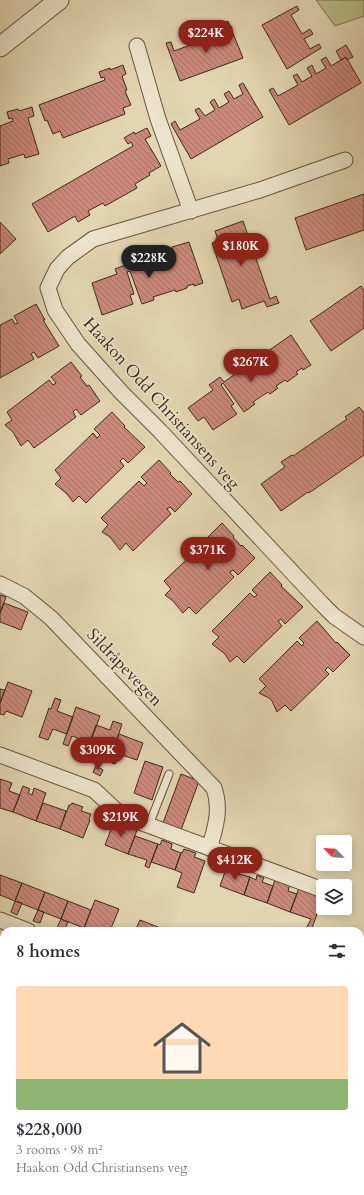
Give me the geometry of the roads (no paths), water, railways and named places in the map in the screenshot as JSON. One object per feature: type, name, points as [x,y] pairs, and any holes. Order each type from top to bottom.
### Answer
[{"type":"street","points":[[0,47],[60,0]]},
{"type":"street","points":[[137,46],[158,119],[191,211]]},
{"type":"street","name":"Haakon Odd Christiansens veg","points":[[345,160],[260,190],[93,239],[68,257],[57,269],[48,288],[55,310],[78,344],[321,603],[334,616],[364,637]]},
{"type":"street","name":"Sildråpevegen","points":[[0,584],[24,596],[51,618],[214,788],[218,806],[214,834],[209,848]]},
{"type":"street","points":[[0,755],[94,790],[121,815],[316,887]]},
{"type":"street","points":[[0,920],[18,927]]},
{"type":"lane","points":[[149,825],[169,774]]}]
